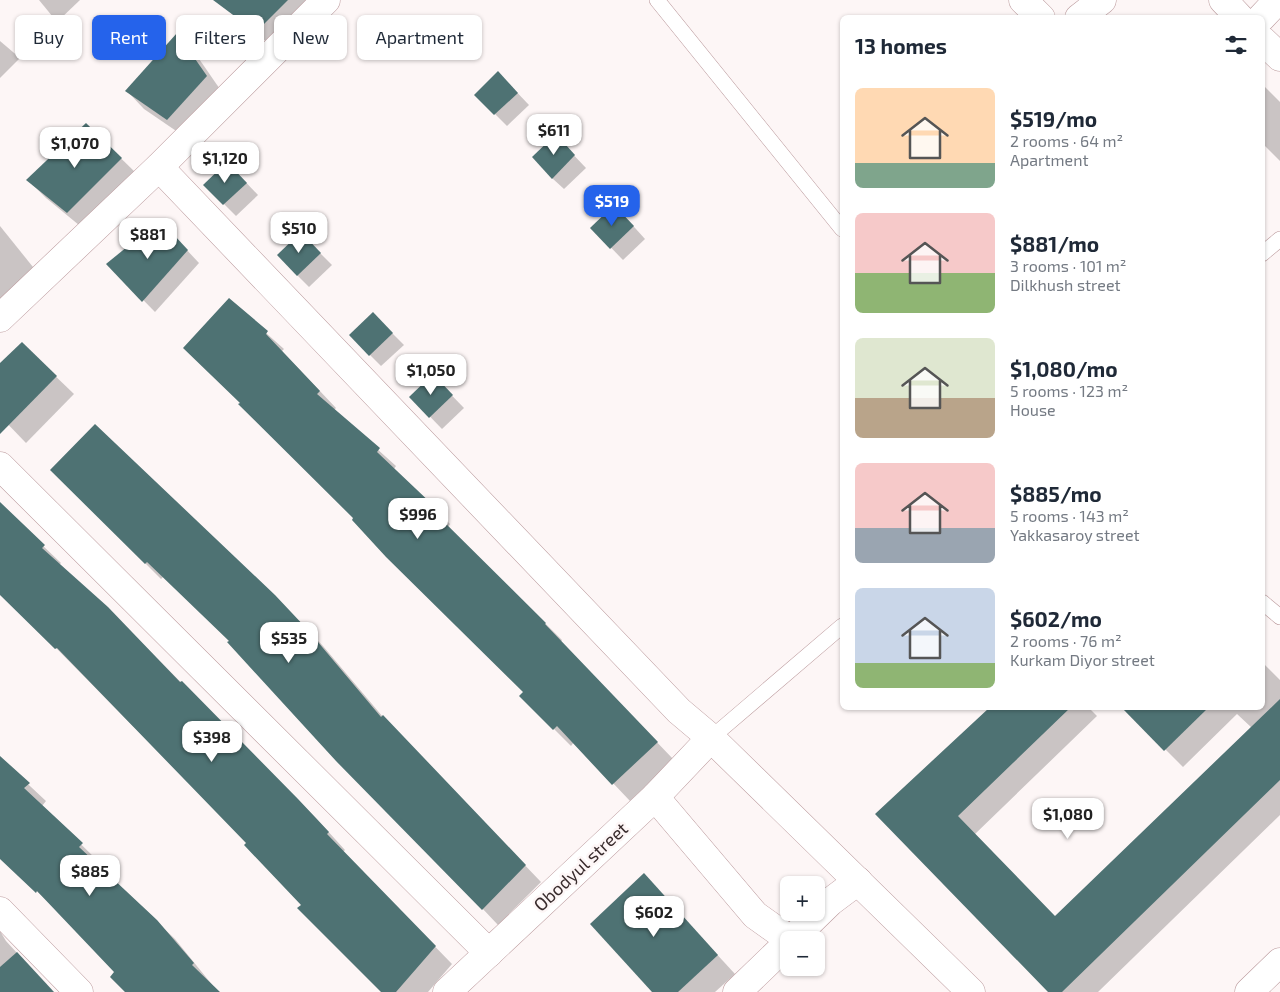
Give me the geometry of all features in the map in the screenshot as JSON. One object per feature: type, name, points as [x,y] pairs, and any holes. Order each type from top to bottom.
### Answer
[{"type":"street","points":[[0,318],[159,168],[326,0]]},
{"type":"street","points":[[1023,0],[1038,15]]},
{"type":"street","points":[[1083,15],[1102,0]]},
{"type":"street","points":[[1223,0],[1237,15]]},
{"type":"street","points":[[1264,15],[1278,0]]},
{"type":"street","points":[[1265,43],[1280,57]]},
{"type":"street","points":[[159,168],[679,711],[710,738],[972,992]]},
{"type":"street","points":[[0,466],[488,954]]},
{"type":"street","name":"Obodyul street","points":[[447,992],[655,797],[710,738]]},
{"type":"street","points":[[655,797],[755,915],[780,934]]},
{"type":"street","points":[[800,931],[830,902],[858,881]]},
{"type":"street","points":[[0,911],[78,992]]},
{"type":"street","points":[[737,992],[780,951]]},
{"type":"street","points":[[1248,992],[1280,962]]},
{"type":"lane","points":[[657,0],[840,226]]},
{"type":"lane","points":[[1265,252],[1280,239]]},
{"type":"lane","points":[[1265,604],[1280,617]]},
{"type":"lane","points":[[710,738],[840,628]]},
{"type":"building","points":[[213,0],[288,0],[264,24],[264,15],[233,15]]},
{"type":"building","points":[[176,34],[176,60],[196,60],[207,76],[167,120],[125,91],[153,60],[166,60],[166,45]]},
{"type":"building","points":[[498,71],[518,93],[494,115],[474,95]]},
{"type":"building","points":[[86,123],[122,158],[67,213],[26,180]]},
{"type":"building","points":[[556,134],[575,155],[552,179],[532,157]]},
{"type":"building","points":[[227,162],[247,183],[223,205],[203,185]]},
{"type":"building","points":[[614,205],[634,226],[610,249],[590,228]]},
{"type":"building","points":[[160,220],[188,250],[142,302],[106,264]]},
{"type":"building","points":[[301,232],[321,253],[297,276],[277,255]]},
{"type":"building","points":[[229,298],[268,331],[266,334],[320,391],[317,394],[380,448],[377,452],[435,507],[432,510],[546,623],[658,742],[612,785],[557,726],[553,730],[519,696],[523,692],[386,557],[352,520],[353,518],[183,348]]},
{"type":"building","points":[[373,312],[393,333],[369,356],[349,335]]},
{"type":"building","points":[[22,342],[57,376],[0,434],[0,363]]},
{"type":"building","points":[[433,374],[453,395],[429,418],[409,397]]},
{"type":"building","points":[[95,424],[275,595],[307,629],[381,717],[383,715],[526,865],[482,910],[336,761],[227,642],[229,641],[147,562],[145,564],[50,470]]},
{"type":"building","points":[[0,502],[45,545],[42,548],[108,607],[180,682],[182,681],[298,799],[329,832],[327,834],[436,946],[396,992],[381,992],[297,908],[301,905],[244,845],[246,843],[57,648],[55,649],[0,595]]},
{"type":"building","points":[[1280,699],[1280,780],[1062,992],[1048,992],[875,814],[987,710],[1068,710],[958,816],[1055,916]]},
{"type":"building","points":[[1124,710],[1206,710],[1164,751]]},
{"type":"building","points":[[0,756],[30,783],[24,788],[83,843],[79,847],[157,920],[194,963],[192,965],[220,992],[125,992],[110,977],[114,972],[37,891],[36,893],[0,859]]},
{"type":"building","points":[[644,873],[718,955],[678,992],[652,992],[590,924]]},
{"type":"building","points":[[17,952],[54,992],[0,992],[0,967]]}]
